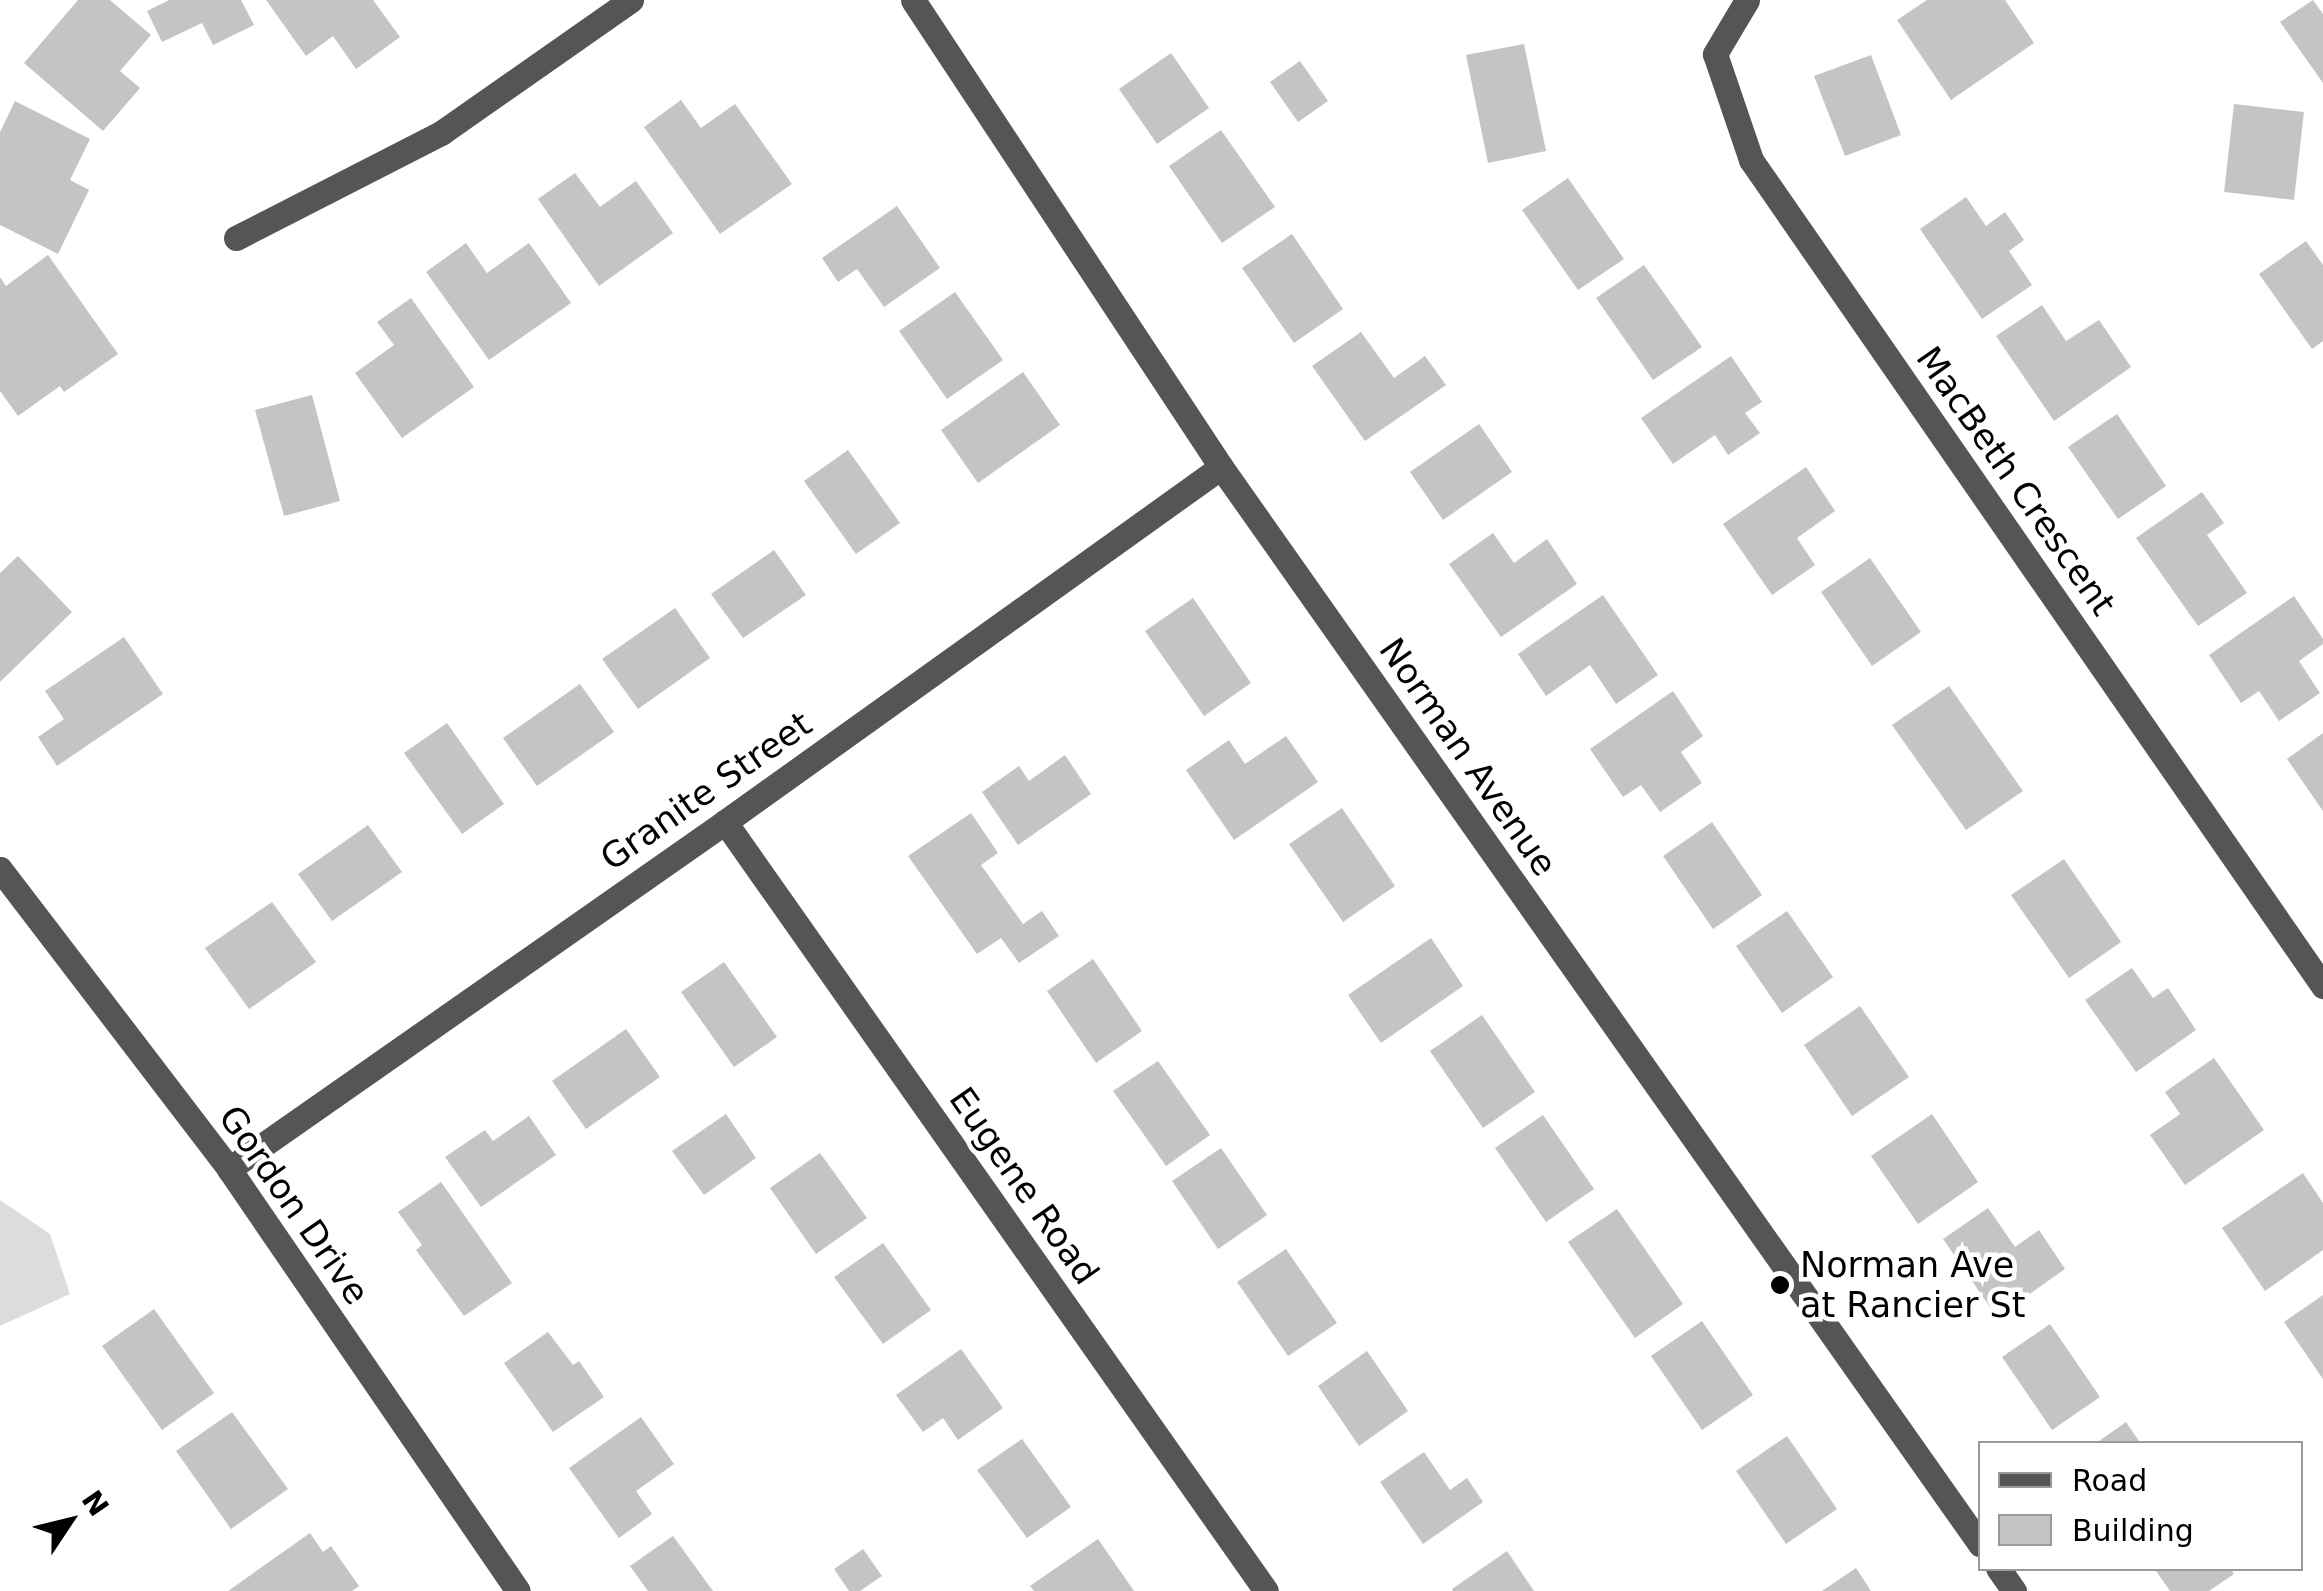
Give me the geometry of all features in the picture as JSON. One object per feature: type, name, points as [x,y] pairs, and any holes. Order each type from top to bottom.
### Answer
[{"type":"street","points":[[236,238],[441,134],[631,0]]},
{"type":"street","name":"Norman Avenue","points":[[913,0],[1221,466],[1978,1541]]},
{"type":"street","name":"MacBeth Crescent","points":[[1747,0],[1715,54],[1751,160],[2323,986]]},
{"type":"street","name":"Granite Street","points":[[229,1168],[725,822],[1221,466]]},
{"type":"street","name":"Eugene Road","points":[[725,822],[1266,1591]]},
{"type":"street","name":"Gordon Drive","points":[[0,869],[229,1168],[518,1591]]},
{"type":"shaded area","points":[[0,1200],[50,1234],[70,1294],[0,1326]]},
{"type":"building","points":[[78,0],[110,0],[151,35],[120,71],[140,88],[103,131],[24,63]]},
{"type":"building","points":[[169,0],[241,0],[254,25],[213,45],[202,23],[162,42],[147,11]]},
{"type":"building","points":[[266,0],[373,0],[400,37],[356,69],[333,36],[306,56]]},
{"type":"building","points":[[1927,0],[2005,0],[2034,43],[1951,100],[1897,20]]},
{"type":"building","points":[[2313,0],[2323,14],[2323,83],[2280,22]]},
{"type":"building","points":[[1524,44],[1546,151],[1488,163],[1466,55]]},
{"type":"building","points":[[1171,53],[1209,108],[1157,144],[1119,89]]},
{"type":"building","points":[[1871,55],[1901,135],[1845,156],[1814,76]]},
{"type":"building","points":[[1300,61],[1328,101],[1298,122],[1270,82]]},
{"type":"building","points":[[681,100],[701,128],[735,104],[792,184],[720,234],[644,127]]},
{"type":"building","points":[[15,101],[90,139],[70,180],[89,190],[58,254],[0,225],[0,132]]},
{"type":"building","points":[[2234,104],[2304,112],[2294,200],[2224,192]]},
{"type":"building","points":[[1221,130],[1275,207],[1222,243],[1169,166]]},
{"type":"building","points":[[575,173],[600,207],[636,181],[673,233],[599,286],[538,199]]},
{"type":"building","points":[[1568,178],[1624,259],[1578,290],[1522,210]]},
{"type":"building","points":[[1966,197],[1986,226],[2005,212],[2024,240],[2009,251],[2032,285],[1982,319],[1920,229]]},
{"type":"building","points":[[897,206],[940,268],[884,307],[857,269],[838,282],[822,258]]},
{"type":"building","points":[[1292,234],[1343,309],[1294,343],[1242,268]]},
{"type":"building","points":[[2306,241],[2323,265],[2323,341],[2312,349],[2259,274]]},
{"type":"building","points":[[466,243],[487,273],[529,243],[571,303],[489,360],[426,272]]},
{"type":"building","points":[[48,255],[118,354],[64,392],[60,386],[18,416],[0,391],[0,277],[6,286]]},
{"type":"building","points":[[1644,265],[1702,347],[1653,380],[1596,298]]},
{"type":"building","points":[[955,292],[1003,360],[947,399],[899,331]]},
{"type":"building","points":[[411,298],[474,387],[402,438],[355,373],[394,345],[377,322]]},
{"type":"building","points":[[2042,305],[2066,341],[2099,320],[2131,367],[2054,421],[1996,336]]},
{"type":"building","points":[[1361,332],[1394,378],[1425,356],[1446,385],[1365,441],[1312,366]]},
{"type":"building","points":[[1731,356],[1762,402],[1745,413],[1760,433],[1728,455],[1715,435],[1673,464],[1641,418]]},
{"type":"building","points":[[1023,372],[1060,425],[978,483],[941,430]]},
{"type":"building","points":[[312,395],[340,501],[284,516],[255,410]]},
{"type":"building","points":[[2117,414],[2166,486],[2118,519],[2068,447]]},
{"type":"building","points":[[1479,424],[1512,472],[1443,520],[1410,472]]},
{"type":"building","points":[[848,450],[900,523],[856,554],[804,481]]},
{"type":"building","points":[[1806,467],[1835,511],[1797,538],[1815,565],[1772,595],[1723,524]]},
{"type":"building","points":[[2202,492],[2224,523],[2207,535],[2247,593],[2198,626],[2136,538]]},
{"type":"building","points":[[1493,533],[1514,563],[1547,539],[1577,584],[1501,637],[1449,564]]},
{"type":"building","points":[[774,550],[806,595],[743,638],[711,594]]},
{"type":"building","points":[[18,556],[72,612],[0,682],[0,573]]},
{"type":"building","points":[[1870,558],[1921,632],[1872,666],[1821,592]]},
{"type":"building","points":[[1603,595],[1658,675],[1616,704],[1590,665],[1546,696],[1518,654]]},
{"type":"building","points":[[2294,596],[2323,639],[2323,644],[2299,661],[2320,693],[2279,721],[2259,691],[2241,703],[2209,655]]},
{"type":"building","points":[[1193,598],[1251,683],[1204,716],[1145,631]]},
{"type":"building","points":[[675,608],[710,658],[638,709],[602,659]]},
{"type":"building","points":[[124,637],[163,694],[57,766],[38,737],[64,719],[45,691]]},
{"type":"building","points":[[580,684],[614,732],[537,786],[503,738]]},
{"type":"building","points":[[1949,686],[2023,791],[1966,830],[1892,725]]},
{"type":"building","points":[[1673,691],[1703,736],[1681,752],[1702,783],[1660,812],[1641,785],[1623,797],[1590,749]]},
{"type":"building","points":[[447,723],[504,804],[462,834],[404,753]]},
{"type":"building","points":[[2323,733],[2323,811],[2287,759]]},
{"type":"building","points":[[1286,736],[1318,782],[1234,840],[1186,770],[1229,740],[1245,764]]},
{"type":"building","points":[[1065,755],[1091,794],[1018,845],[982,792],[1019,766],[1029,781]]},
{"type":"building","points":[[1342,808],[1395,886],[1343,922],[1289,844]]},
{"type":"building","points":[[971,813],[998,853],[981,865],[1023,924],[1042,911],[1059,936],[1019,963],[1001,938],[977,954],[908,856]]},
{"type":"building","points":[[1712,822],[1762,895],[1713,929],[1663,856]]},
{"type":"building","points":[[368,825],[402,872],[332,921],[298,874]]},
{"type":"building","points":[[2064,859],[2121,942],[2069,978],[2011,895]]},
{"type":"building","points":[[272,902],[316,962],[249,1009],[205,948]]},
{"type":"building","points":[[1787,911],[1833,977],[1782,1013],[1736,946]]},
{"type":"building","points":[[1431,938],[1463,986],[1381,1043],[1348,995]]},
{"type":"building","points":[[1093,959],[1142,1031],[1096,1063],[1047,991]]},
{"type":"building","points":[[724,962],[777,1037],[734,1067],[681,992]]},
{"type":"building","points":[[2132,968],[2153,998],[2168,988],[2196,1030],[2136,1072],[2085,1000]]},
{"type":"building","points":[[1860,1006],[1909,1077],[1852,1116],[1804,1045]]},
{"type":"building","points":[[1482,1015],[1535,1092],[1483,1128],[1430,1051]]},
{"type":"building","points":[[626,1029],[660,1077],[586,1129],[552,1081]]},
{"type":"building","points":[[2214,1058],[2264,1130],[2185,1185],[2150,1135],[2180,1114],[2165,1092]]},
{"type":"building","points":[[1158,1061],[1210,1135],[1166,1166],[1113,1091]]},
{"type":"building","points":[[726,1114],[756,1158],[704,1195],[672,1151]]},
{"type":"building","points":[[1932,1114],[1978,1182],[1918,1224],[1871,1156]]},
{"type":"building","points":[[1543,1115],[1594,1189],[1546,1222],[1495,1148]]},
{"type":"building","points":[[529,1116],[556,1155],[481,1207],[445,1157],[485,1130],[493,1141]]},
{"type":"building","points":[[1221,1148],[1267,1215],[1218,1249],[1172,1181]]},
{"type":"building","points":[[820,1153],[867,1218],[816,1254],[770,1188]]},
{"type":"building","points":[[2303,1173],[2323,1203],[2323,1250],[2265,1291],[2222,1228]]},
{"type":"building","points":[[441,1182],[512,1283],[464,1316],[416,1250],[422,1245],[398,1212]]},
{"type":"building","points":[[1988,1208],[2015,1247],[2039,1230],[2065,1269],[1997,1317],[1943,1239]]},
{"type":"building","points":[[1617,1209],[1683,1304],[1635,1338],[1568,1242]]},
{"type":"building","points":[[883,1243],[931,1310],[883,1344],[834,1277]]},
{"type":"building","points":[[1286,1249],[1337,1323],[1288,1356],[1237,1282]]},
{"type":"building","points":[[2323,1295],[2323,1379],[2284,1322]]},
{"type":"building","points":[[154,1309],[214,1393],[162,1430],[102,1346]]},
{"type":"building","points":[[1702,1321],[1753,1395],[1702,1430],[1651,1356]]},
{"type":"building","points":[[2050,1324],[2100,1397],[2052,1430],[2002,1357]]},
{"type":"building","points":[[548,1332],[573,1365],[579,1361],[604,1397],[553,1432],[504,1363]]},
{"type":"building","points":[[961,1349],[1003,1408],[958,1440],[943,1418],[923,1432],[896,1395]]},
{"type":"building","points":[[1367,1351],[1408,1411],[1359,1446],[1318,1386]]},
{"type":"building","points":[[232,1412],[288,1489],[231,1529],[176,1451]]},
{"type":"building","points":[[641,1417],[674,1464],[636,1491],[652,1514],[619,1538],[569,1468]]},
{"type":"building","points":[[2126,1422],[2139,1441],[2099,1441]]},
{"type":"building","points":[[1787,1436],[1837,1509],[1786,1544],[1736,1471]]},
{"type":"building","points":[[1022,1439],[1071,1507],[1027,1538],[977,1470]]},
{"type":"building","points":[[1424,1452],[1450,1490],[1467,1478],[1483,1502],[1423,1544],[1380,1482]]},
{"type":"building","points":[[310,1533],[323,1552],[331,1546],[359,1586],[352,1591],[228,1591]]},
{"type":"building","points":[[673,1536],[713,1591],[648,1591],[630,1566]]},
{"type":"building","points":[[1098,1539],[1134,1591],[1034,1591],[1030,1586]]},
{"type":"building","points":[[863,1549],[882,1576],[860,1591],[849,1591],[834,1569]]},
{"type":"building","points":[[1507,1551],[1534,1591],[1453,1591],[1452,1589]]},
{"type":"building","points":[[1856,1568],[1871,1591],[1822,1591]]},
{"type":"building","points":[[2156,1571],[2234,1574],[2209,1591],[2170,1591]]},
{"type":"place","name":"Norman Ave at Rancier St","points":[[1780,1285]]}]
